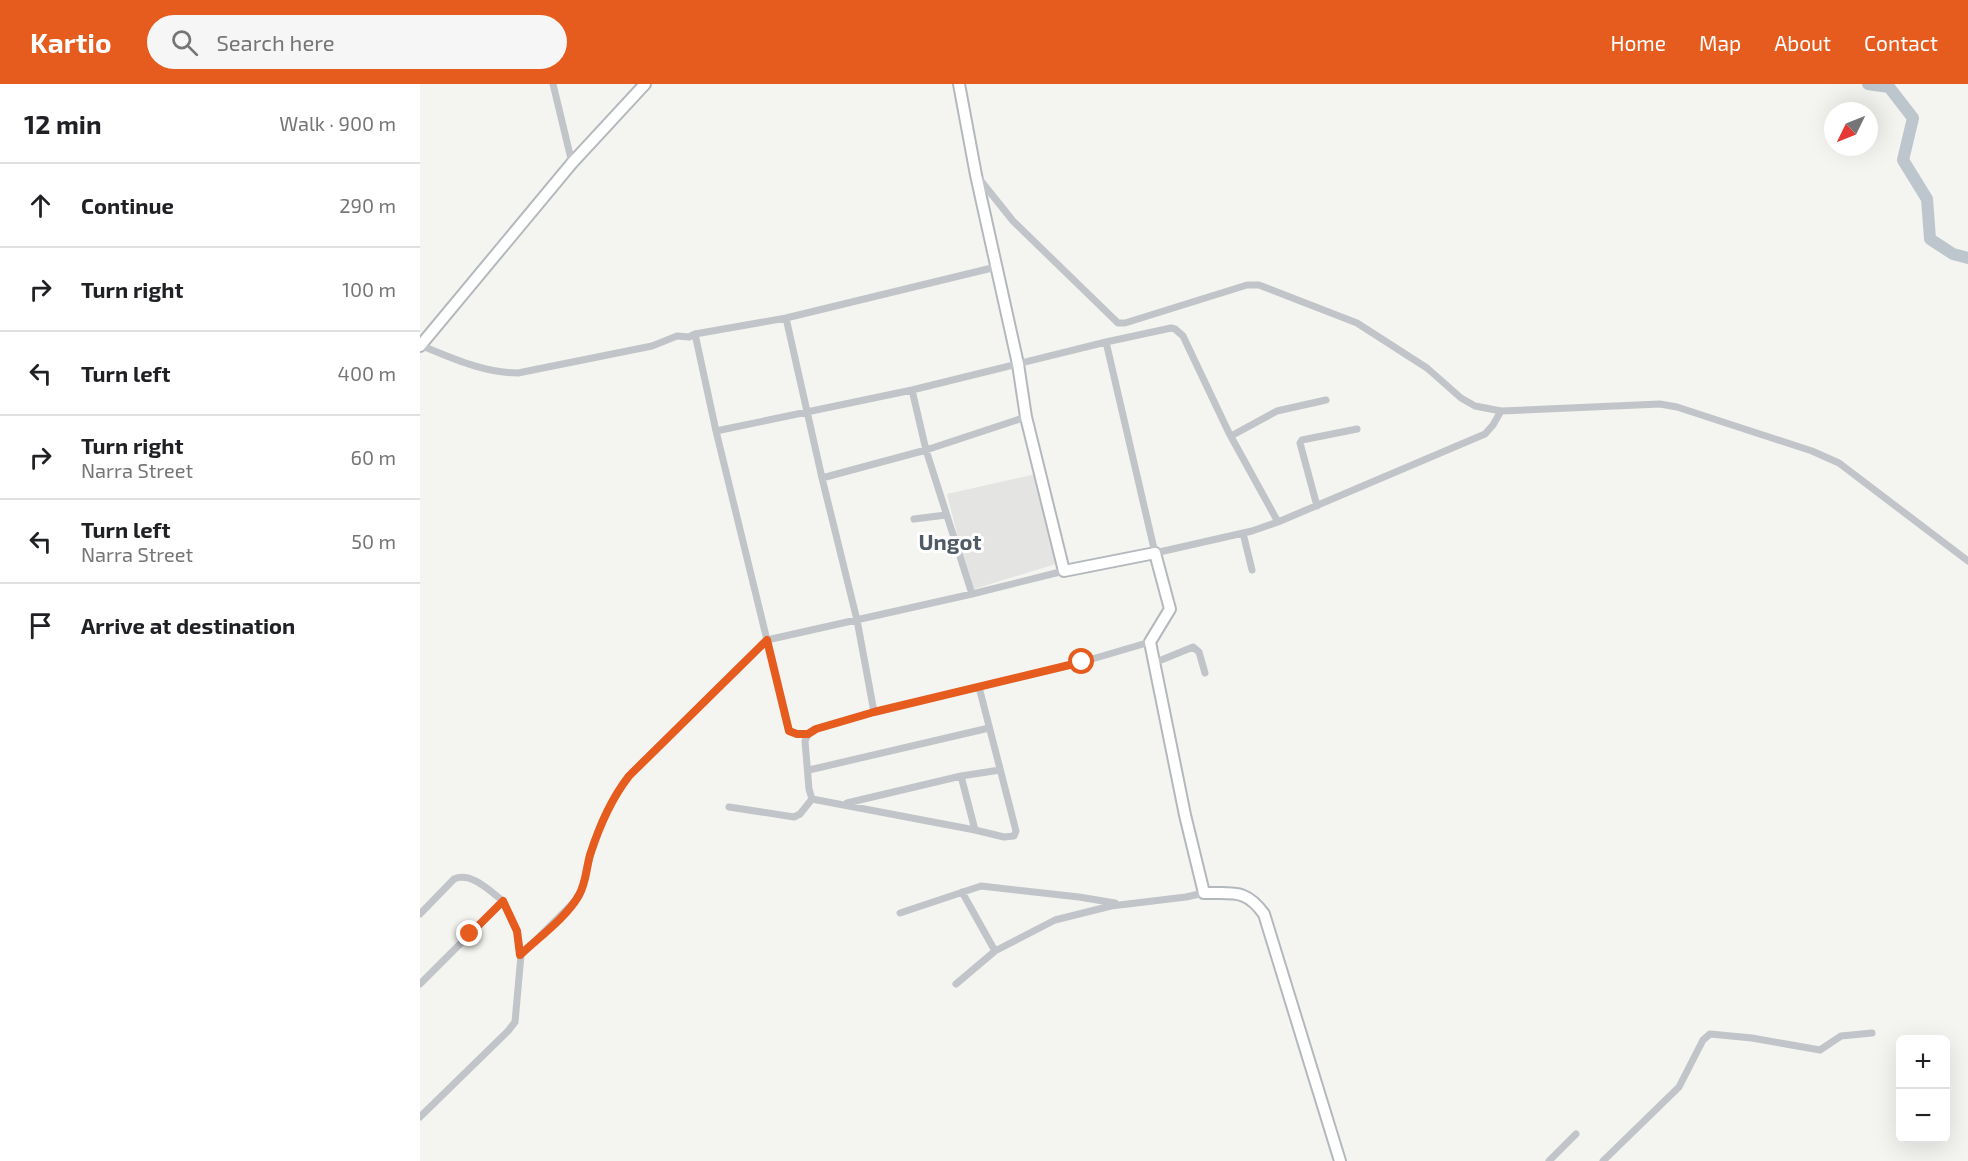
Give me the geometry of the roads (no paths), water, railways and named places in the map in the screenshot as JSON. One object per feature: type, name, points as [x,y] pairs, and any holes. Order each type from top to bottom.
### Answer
[{"type":"street","points":[[553,84],[572,163]]},
{"type":"street","points":[[645,84],[572,163],[420,346],[486,369],[518,373],[652,346],[677,336],[689,337],[786,318],[996,267]]},
{"type":"street","points":[[959,84],[976,175],[1018,364],[1026,417],[1064,571]]},
{"type":"street","points":[[976,175],[983,180],[1013,221],[1118,322],[1125,323],[1247,285],[1259,285],[1356,323],[1427,368],[1468,403],[1501,411],[1660,404],[1677,407],[1812,450],[1839,462],[1968,561]]},
{"type":"street","points":[[786,318],[857,620],[874,712]]},
{"type":"street","points":[[716,431],[912,390],[1166,328],[1175,329],[1183,336],[1231,436],[1278,522]]},
{"type":"street","points":[[695,334],[716,431],[789,731],[808,734],[816,729],[874,712],[1082,662],[1150,642]]},
{"type":"street","points":[[1106,342],[1170,609],[1150,642],[1185,815],[1204,893]]},
{"type":"street","points":[[912,390],[926,450],[972,594]]},
{"type":"street","points":[[1231,436],[1277,411],[1326,400]]},
{"type":"street","points":[[520,955],[578,898],[584,887],[597,834],[629,776],[767,640],[1064,571],[1243,533],[1317,506],[1481,435],[1493,425],[1501,411]]},
{"type":"street","points":[[822,478],[926,450],[1026,417]]},
{"type":"street","points":[[1317,506],[1300,443],[1302,440],[1357,429]]},
{"type":"street","points":[[914,519],[946,515]]},
{"type":"street","points":[[1243,533],[1252,570]]},
{"type":"street","points":[[1154,663],[1193,646],[1199,652],[1205,673]]},
{"type":"street","points":[[812,799],[1010,838],[1014,836],[1016,831],[979,687]]},
{"type":"street","points":[[809,770],[988,728]]},
{"type":"street","points":[[808,734],[806,741],[809,789],[812,799]]},
{"type":"street","points":[[843,805],[961,776],[1000,770]]},
{"type":"street","points":[[961,776],[975,830]]},
{"type":"street","points":[[729,807],[794,817],[800,814],[812,799]]},
{"type":"street","points":[[420,1117],[508,1031],[514,1022],[520,955],[517,931],[503,901],[474,880],[459,876],[421,911]]},
{"type":"street","points":[[900,913],[981,886],[1124,904]]},
{"type":"street","points":[[962,892],[995,951]]},
{"type":"street","points":[[956,984],[995,951],[1055,920],[1124,904],[1204,893],[1244,894],[1254,900],[1264,914],[1340,1161]]},
{"type":"street","points":[[1078,897],[1080,913]]},
{"type":"street","points":[[420,984],[503,901]]},
{"type":"street","points":[[1602,1161],[1679,1088],[1703,1040],[1710,1034],[1752,1038],[1820,1050],[1849,1033],[1872,1033]]},
{"type":"street","points":[[1550,1161],[1576,1134]]},
{"type":"waterway","points":[[1868,84],[1889,87],[1913,118],[1903,160],[1927,199],[1930,239],[1953,254],[1968,258]]},
{"type":"district","name":"Ungot","points":[[950,542]]}]
